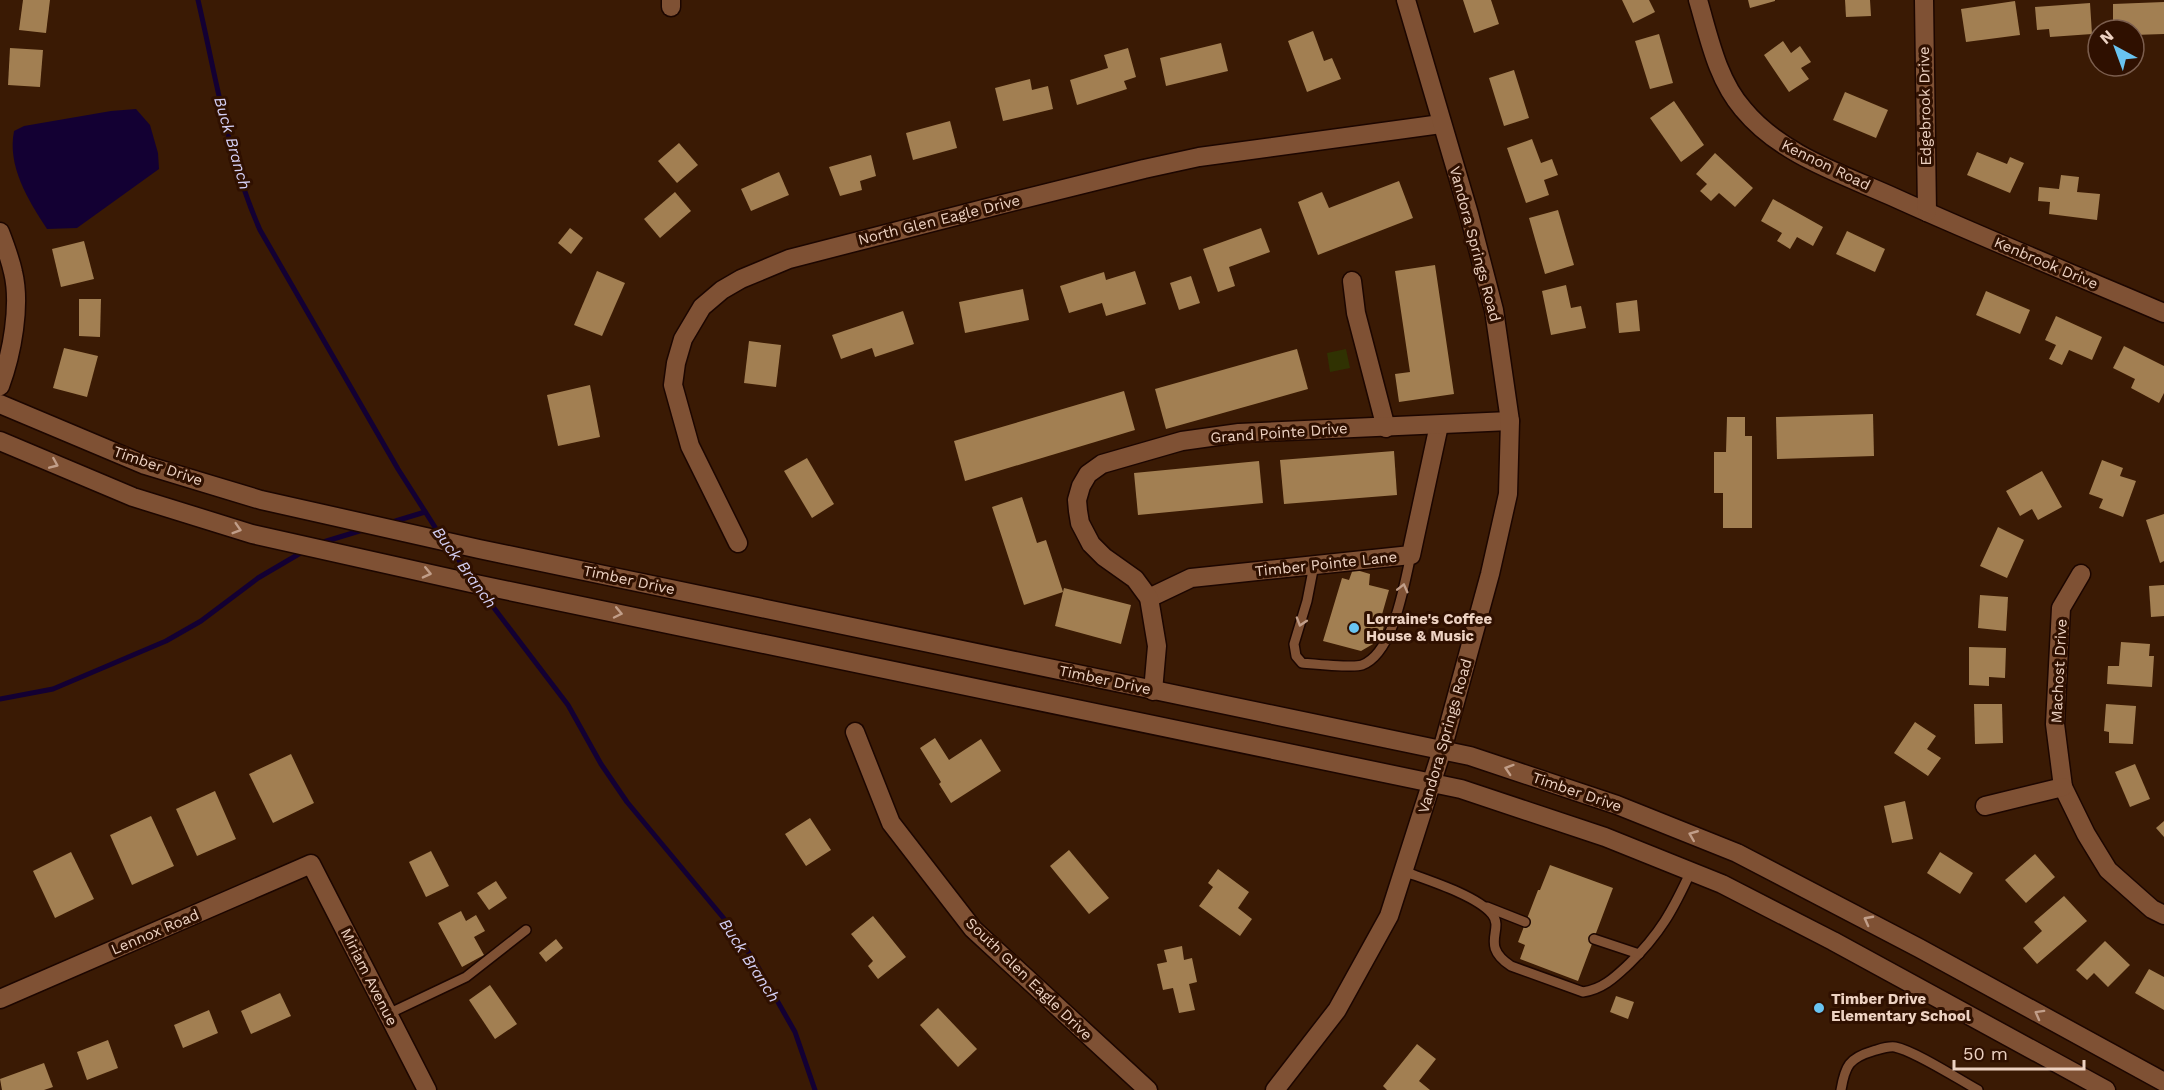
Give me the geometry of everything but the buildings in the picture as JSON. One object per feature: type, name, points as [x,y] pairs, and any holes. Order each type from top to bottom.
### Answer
[{"type":"street","name":"Vandora Springs Road","points":[[1275,1090],[1337,1010],[1389,916],[1442,750],[1490,574],[1508,494],[1510,421],[1494,310],[1469,214],[1406,0]]},
{"type":"street","name":"Kennon Road","points":[[1698,0],[1717,62],[1730,90],[1755,123],[1773,139],[1799,154],[1927,212]]},
{"type":"street","name":"Edgebrook Drive","points":[[1924,0],[1927,212]]},
{"type":"street","name":"North Glen Eagle Drive","points":[[738,543],[690,446],[673,385],[683,339],[693,321],[702,307],[731,284],[757,271],[817,251],[1144,168],[1258,148],[1442,124]]},
{"type":"street","name":"Kenbrook Drive","points":[[1927,212],[2164,313]]},
{"type":"street","points":[[0,232],[14,272],[16,294],[11,349],[0,386]]},
{"type":"street","points":[[1352,281],[1356,313],[1386,428]]},
{"type":"street","name":"Timber Drive","points":[[0,404],[145,465],[261,500],[478,549],[1470,756],[1617,805],[1737,853],[1849,910],[2164,1082]]},
{"type":"street","name":"Grand Pointe Drive","points":[[1149,598],[1135,579],[1104,557],[1091,544],[1080,523],[1077,500],[1081,486],[1094,468],[1102,464],[1182,441],[1239,433],[1510,421]]},
{"type":"street","name":"Timber Pointe Lane","points":[[1149,598],[1191,578],[1411,555],[1439,425]]},
{"type":"street","points":[[0,441],[133,497],[252,534],[471,583],[1461,789],[1605,837],[1722,885],[1833,940],[2106,1090]]},
{"type":"street","name":"Machost Drive","points":[[2082,574],[2061,608],[2055,724],[2063,787],[2086,834],[2108,870],[2152,909],[2164,915]]},
{"type":"street","points":[[1149,598],[1157,646],[1153,691]]},
{"type":"street","name":"South Glen Eagle Drive","points":[[855,732],[891,823],[973,929],[1148,1090]]},
{"type":"street","points":[[1984,806],[2063,787]]},
{"type":"street","name":"Lennox Road","points":[[0,999],[311,864]]},
{"type":"street","name":"Miriam Avenue","points":[[311,864],[427,1090]]},
{"type":"lane","points":[[1314,565],[1307,601],[1294,644],[1296,656],[1302,663],[1362,666],[1381,650],[1393,625],[1411,555]]},
{"type":"lane","points":[[1403,871],[1526,922]]},
{"type":"lane","points":[[1479,904],[1493,915],[1496,925],[1493,939],[1494,949],[1501,960],[1572,989],[1583,992],[1594,991],[1613,979],[1652,942],[1675,905],[1691,872]]},
{"type":"lane","points":[[388,1014],[466,977],[526,930]]},
{"type":"lane","points":[[1594,939],[1639,954]]},
{"type":"lane","points":[[1841,1090],[1843,1075],[1850,1062],[1861,1054],[1895,1047],[1913,1054],[1978,1090]]},
{"type":"shaded area","points":[[136,109],[150,125],[158,153],[159,169],[77,228],[47,229],[26,194],[16,170],[14,131],[24,126]]},
{"type":"shaded area","points":[[1346,349],[1350,368],[1330,372],[1327,353]]},
{"type":"waterway","name":"Buck Branch","points":[[198,0],[231,146],[239,175],[260,230],[398,469],[440,535]]},
{"type":"waterway","points":[[389,523],[425,512]]},
{"type":"waterway","points":[[320,543],[366,529]]},
{"type":"waterway","name":"Buck Branch","points":[[449,547],[472,578]]},
{"type":"waterway","points":[[0,699],[53,689],[166,641],[201,621],[258,578],[304,551]]},
{"type":"waterway","name":"Buck Branch","points":[[481,591],[568,705],[601,764],[627,802],[726,921],[754,960],[795,1032],[815,1090]]},
{"type":"place","name":"Lorraine's Coffee House & Music","points":[[1354,628]]},
{"type":"place","name":"Timber Drive Elementary School","points":[[1819,1008]]}]
